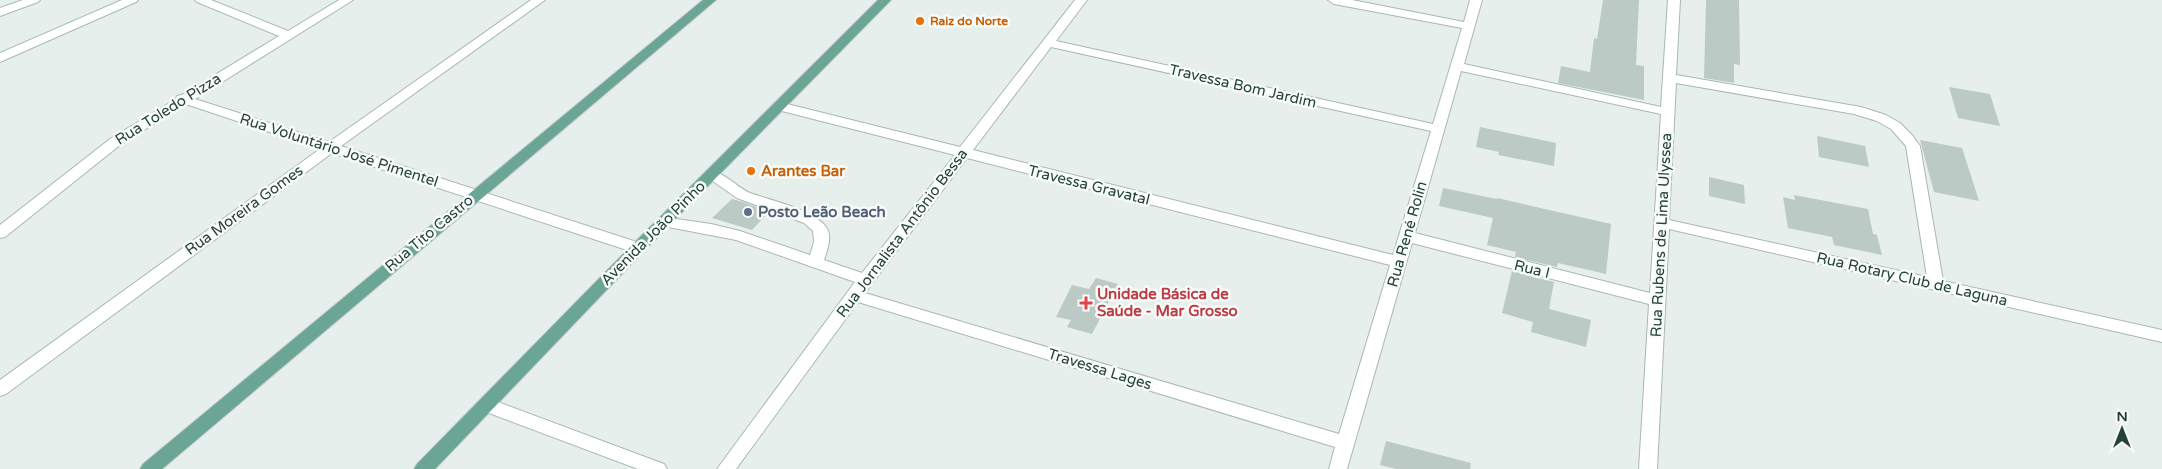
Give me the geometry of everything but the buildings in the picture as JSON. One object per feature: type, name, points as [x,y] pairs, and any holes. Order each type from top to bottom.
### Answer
[{"type":"main road","name":"Rua Tito Castro","points":[[149,469],[710,0]]},
{"type":"main road","name":"Avenida João Pinho","points":[[423,469],[638,248],[885,0]]},
{"type":"street","points":[[0,12],[34,0]]},
{"type":"street","points":[[0,58],[132,0]]},
{"type":"street","points":[[201,0],[287,35]]},
{"type":"street","name":"Rua Toledo Pizza","points":[[0,233],[114,142],[347,0]]},
{"type":"street","name":"Rua Moreira Gomes","points":[[0,388],[330,148],[539,0]]},
{"type":"street","name":"Rua Jornalista Antônio Bessa","points":[[726,469],[865,280],[1081,0]]},
{"type":"street","points":[[1334,0],[1468,26]]},
{"type":"street","name":"Rua René Rolin","points":[[1338,469],[1476,0]]},
{"type":"street","name":"Rua Rubens de Lima Ulyssea","points":[[1648,469],[1674,0]]},
{"type":"street","name":"Travessa Bom Jardim","points":[[1048,43],[1438,129]]},
{"type":"street","points":[[1456,66],[1668,112]]},
{"type":"street","points":[[1669,78],[1856,110],[1896,125],[1906,133],[1913,146],[1936,284]]},
{"type":"street","name":"Rua Voluntário José Pimentel","points":[[182,99],[638,248]]},
{"type":"street","name":"Travessa Gravatal","points":[[779,106],[1399,262]]},
{"type":"street","points":[[711,175],[742,195],[809,220],[820,229],[822,242],[816,262]]},
{"type":"street","points":[[664,222],[712,229],[740,236],[865,280]]},
{"type":"street","name":"Rua Rotary Club de Laguna","points":[[1662,223],[2162,336]]},
{"type":"street","name":"Rua I","points":[[1406,236],[1658,301]]},
{"type":"street","name":"Travessa Lages","points":[[854,295],[1346,443]]},
{"type":"street","points":[[487,405],[658,469]]},
{"type":"place","name":"Raiz do Norte","points":[[920,21]]},
{"type":"place","name":"Arantes Bar","points":[[751,171]]},
{"type":"place","name":"Posto Leão Beach","points":[[748,212]]},
{"type":"place","name":"Unidade Básica de Saúde - Mar Grosso","points":[[1086,303]]}]
